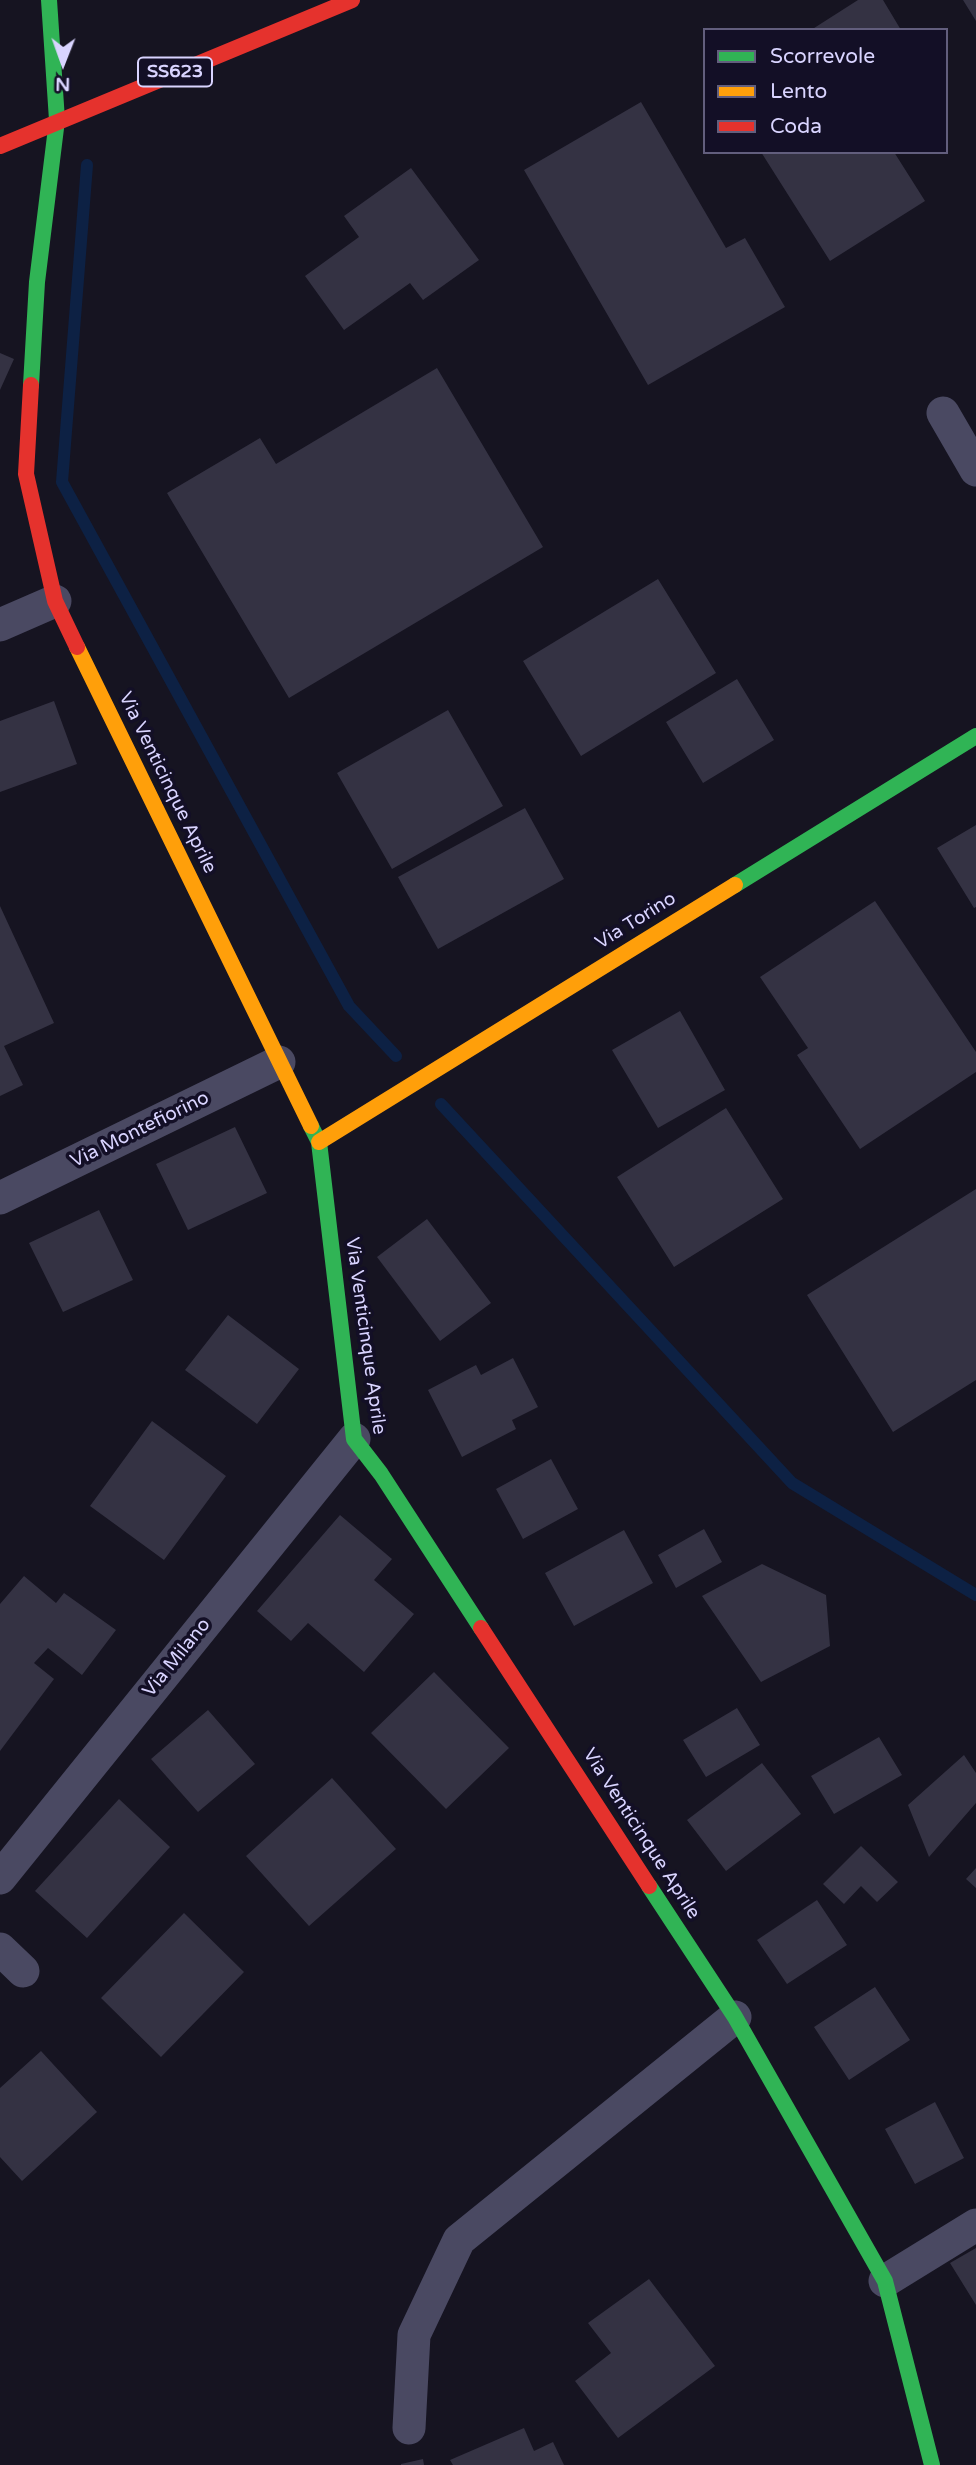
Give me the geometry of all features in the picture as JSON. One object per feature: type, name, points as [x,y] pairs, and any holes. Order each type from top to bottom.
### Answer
[{"type":"street","name":"Via Venticinque Aprile","points":[[48,0],[57,120],[37,282],[26,474],[55,601],[319,1142],[354,1439],[381,1474],[735,2018],[885,2281],[932,2465]]},
{"type":"street","name":"SS623","points":[[0,146],[57,120],[352,0]]},
{"type":"street","points":[[943,413],[976,470]]},
{"type":"street","points":[[0,625],[55,601]]},
{"type":"street","name":"Via Torino","points":[[319,1142],[976,736]]},
{"type":"street","name":"Via Montefiorino","points":[[0,1198],[279,1062]]},
{"type":"street","name":"Via Milano","points":[[0,1878],[354,1439]]},
{"type":"street","points":[[409,2428],[414,2335],[459,2240],[735,2018]]},
{"type":"street","points":[[885,2281],[976,2225]]},
{"type":"building","points":[[858,0],[883,0],[900,28],[814,28]]},
{"type":"building","points":[[963,0],[976,0],[976,21]]},
{"type":"building","points":[[641,102],[726,248],[745,238],[785,307],[648,385],[524,170]]},
{"type":"building","points":[[762,154],[895,154],[925,201],[830,261]]},
{"type":"building","points":[[411,168],[479,260],[423,300],[410,283],[344,330],[305,276],[359,237],[344,216]]},
{"type":"building","points":[[0,353],[14,359],[0,390]]},
{"type":"building","points":[[437,368],[543,547],[289,698],[167,493],[260,438],[276,464]]},
{"type":"building","points":[[658,579],[716,673],[581,756],[523,661]]},
{"type":"building","points":[[737,679],[774,740],[703,783],[666,722]]},
{"type":"building","points":[[54,701],[77,764],[0,792],[0,721]]},
{"type":"building","points":[[448,710],[503,806],[392,869],[337,773]]},
{"type":"building","points":[[525,808],[564,879],[438,949],[398,877]]},
{"type":"building","points":[[976,825],[976,907],[974,908],[937,848]]},
{"type":"building","points":[[875,901],[976,1052],[976,1072],[860,1149],[797,1055],[808,1048],[760,977]]},
{"type":"building","points":[[0,906],[54,1023],[4,1046],[23,1085],[0,1096]]},
{"type":"building","points":[[680,1011],[725,1090],[658,1128],[612,1050]]},
{"type":"building","points":[[726,1108],[783,1199],[674,1267],[617,1177]]},
{"type":"building","points":[[235,1127],[267,1193],[188,1230],[156,1164]]},
{"type":"building","points":[[976,1189],[976,1380],[893,1432],[807,1295]]},
{"type":"building","points":[[99,1210],[133,1280],[63,1312],[29,1243]]},
{"type":"building","points":[[427,1219],[491,1303],[440,1341],[377,1257]]},
{"type":"building","points":[[228,1315],[299,1369],[257,1424],[185,1370]]},
{"type":"building","points":[[513,1358],[538,1407],[512,1420],[516,1429],[462,1457],[428,1390],[476,1365],[481,1375]]},
{"type":"building","points":[[152,1421],[226,1476],[164,1560],[90,1506]]},
{"type":"building","points":[[551,1459],[578,1509],[523,1539],[496,1489]]},
{"type":"building","points":[[340,1515],[392,1559],[374,1580],[414,1614],[364,1672],[308,1623],[291,1641],[257,1611]]},
{"type":"building","points":[[704,1529],[722,1562],[676,1588],[658,1555]]},
{"type":"building","points":[[624,1530],[653,1583],[574,1626],[545,1573]]},
{"type":"building","points":[[762,1564],[826,1595],[830,1646],[761,1682],[702,1596]]},
{"type":"building","points":[[24,1576],[56,1603],[64,1593],[116,1630],[82,1675],[48,1648],[34,1663],[54,1679],[0,1751],[0,1604]]},
{"type":"building","points":[[434,1672],[509,1748],[446,1809],[371,1733]]},
{"type":"building","points":[[737,1708],[760,1745],[706,1777],[683,1740]]},
{"type":"building","points":[[208,1710],[255,1764],[198,1812],[151,1759]]},
{"type":"building","points":[[879,1737],[902,1775],[834,1814],[811,1776]]},
{"type":"building","points":[[964,1755],[976,1773],[976,1803],[929,1857],[908,1805]]},
{"type":"building","points":[[762,1763],[801,1814],[726,1871],[687,1820]]},
{"type":"building","points":[[332,1778],[396,1849],[309,1926],[246,1856]]},
{"type":"building","points":[[119,1799],[170,1847],[87,1938],[35,1891]]},
{"type":"building","points":[[861,1846],[898,1882],[877,1902],[861,1886],[844,1904],[823,1884]]},
{"type":"building","points":[[976,1868],[976,1888],[966,1879]]},
{"type":"building","points":[[817,1900],[847,1945],[787,1984],[757,1940]]},
{"type":"building","points":[[184,1913],[244,1972],[161,2057],[101,1998]]},
{"type":"building","points":[[875,1987],[910,2040],[849,2080],[814,2027]]},
{"type":"building","points":[[41,2051],[97,2112],[22,2181],[0,2157],[0,2088]]},
{"type":"building","points":[[935,2102],[964,2158],[915,2184],[885,2129]]},
{"type":"building","points":[[976,2248],[976,2305],[950,2263]]},
{"type":"building","points":[[649,2279],[715,2366],[618,2438],[575,2381],[611,2353],[588,2323]]},
{"type":"building","points":[[524,2428],[534,2451],[553,2442],[564,2465],[453,2465],[450,2460]]},
{"type":"building","points":[[423,2459],[424,2465],[401,2465],[401,2464]]},
{"type":"waterway","points":[[87,165],[62,482],[349,1006],[396,1056]]},
{"type":"waterway","points":[[441,1104],[792,1483],[976,1595]]},
{"type":"traffic: fast","points":[[31,385],[37,282],[57,120],[49,0]]},
{"type":"traffic: fast","points":[[735,885],[976,736]]},
{"type":"traffic: fast","points":[[311,1126],[319,1142],[354,1439],[381,1474],[481,1628]]},
{"type":"traffic: fast","points":[[649,1886],[735,2017],[885,2281],[932,2465]]},
{"type":"traffic: slow","points":[[77,647],[311,1126]]},
{"type":"traffic: slow","points":[[319,1142],[735,885]]},
{"type":"traffic: jam","points":[[0,146],[352,0]]},
{"type":"traffic: jam","points":[[31,385],[26,474],[55,601],[77,647]]},
{"type":"traffic: jam","points":[[481,1628],[649,1886]]}]
